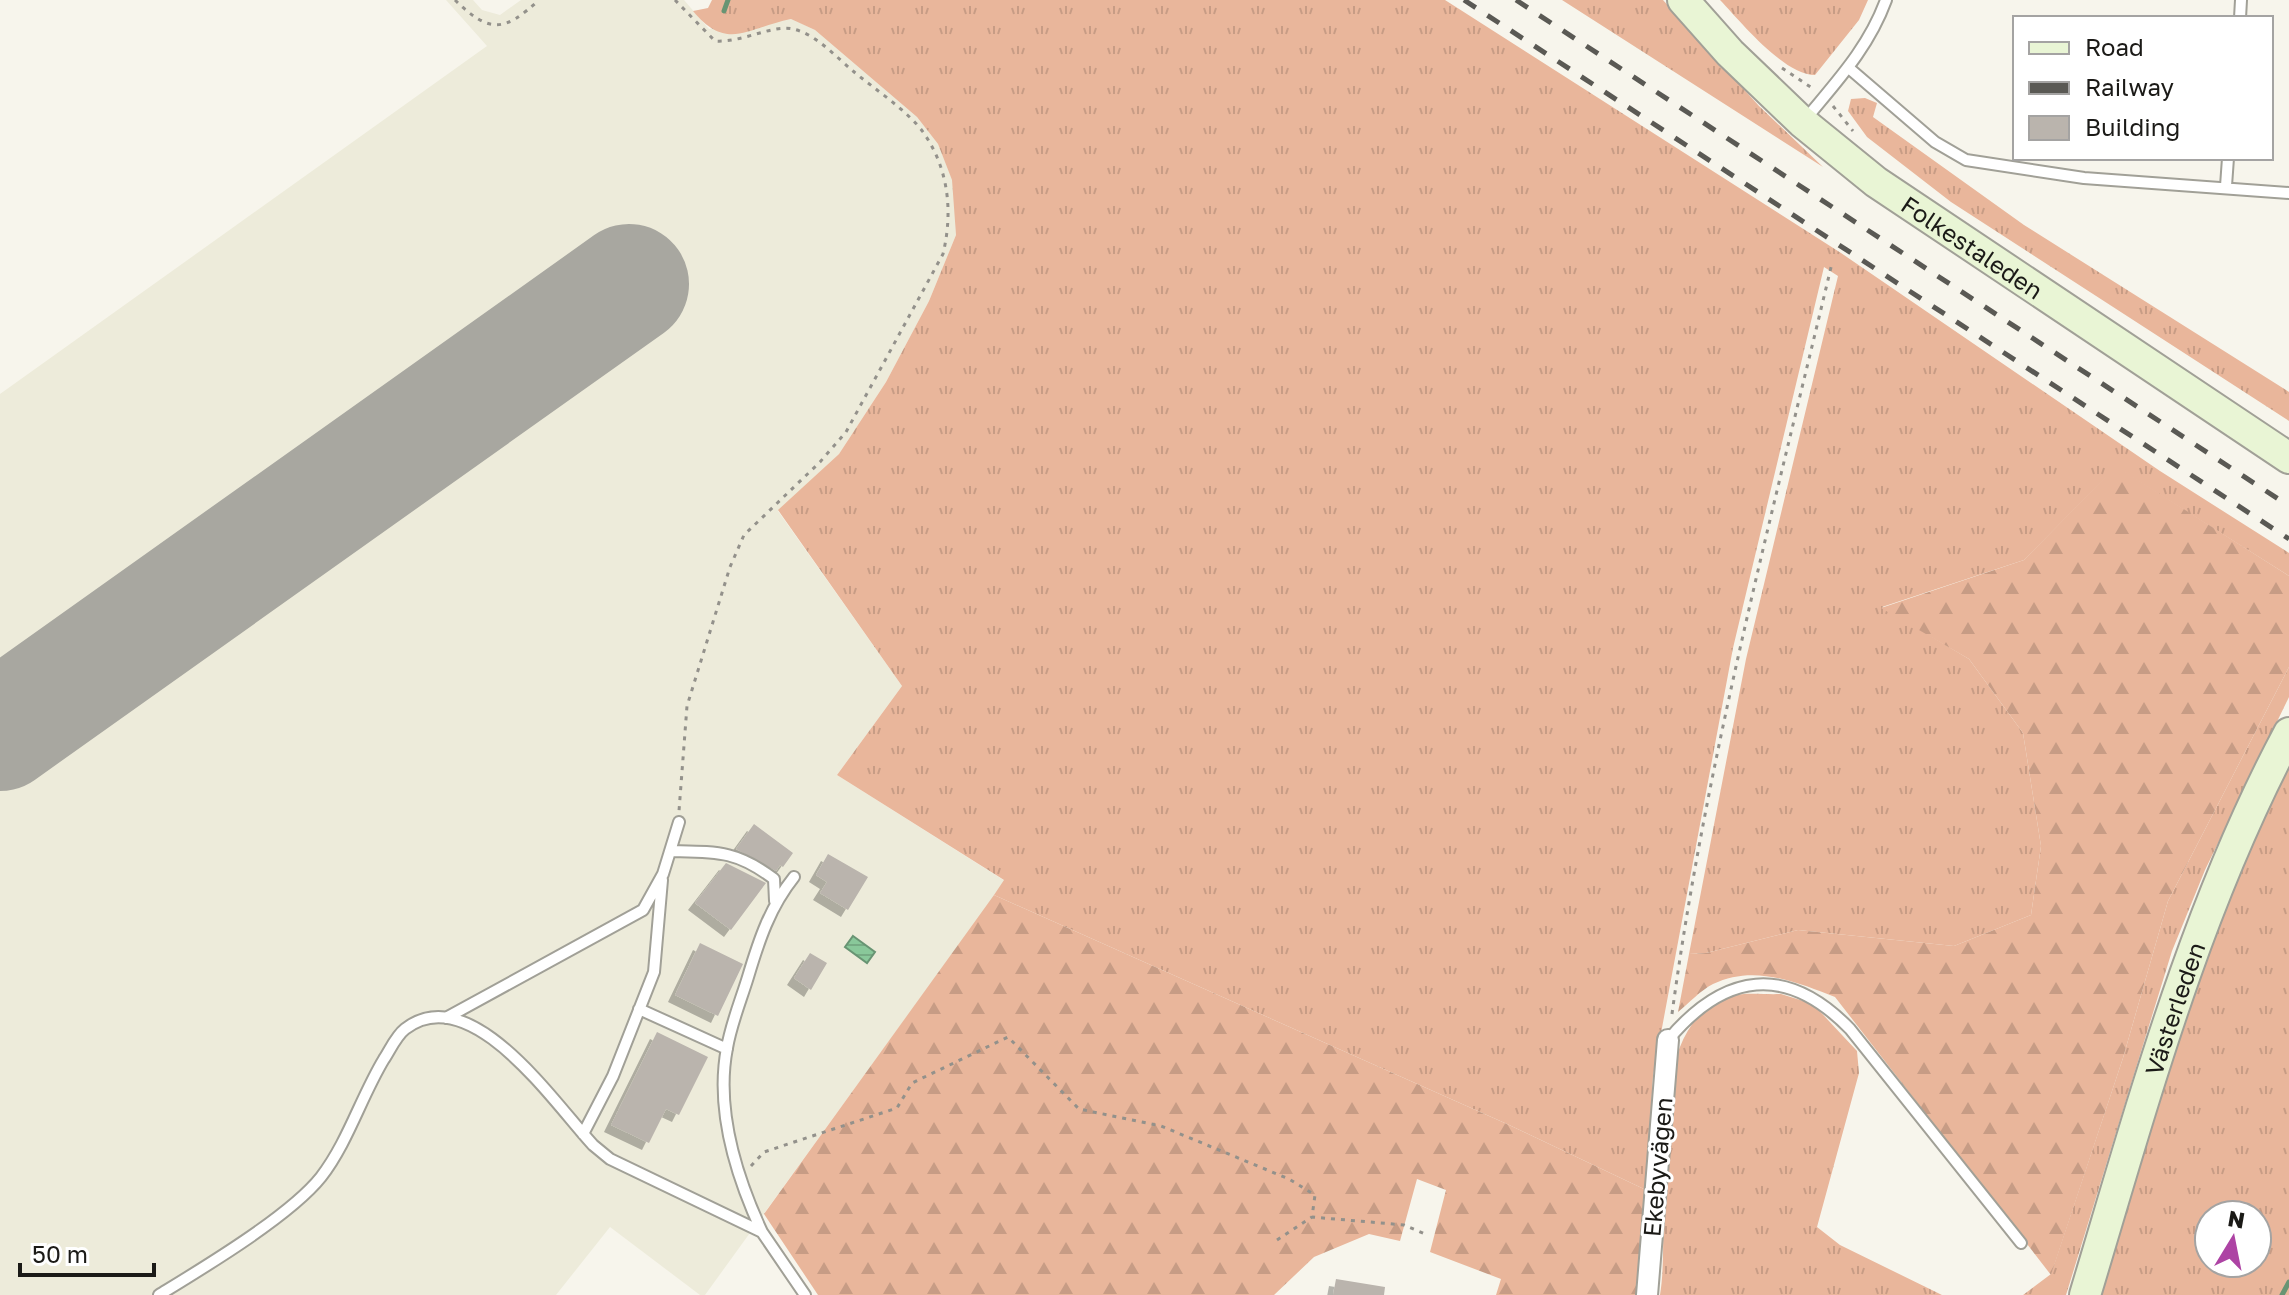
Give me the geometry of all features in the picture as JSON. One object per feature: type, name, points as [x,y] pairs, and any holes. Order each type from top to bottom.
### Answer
[{"type":"main road","name":"Folkestaleden","points":[[1683,0],[1730,53],[1802,122],[1933,223],[2289,458]]},
{"type":"main road","name":"Västerleden","points":[[2085,1295],[2189,958],[2248,813],[2289,733]]},
{"type":"street","name":"Ekebyvägen","points":[[1647,1295],[1668,1040]]},
{"type":"lane","points":[[1802,122],[1850,69],[1868,42],[1886,0]]},
{"type":"lane","points":[[1850,69],[1935,142],[1966,160],[2084,178],[2289,193]]},
{"type":"lane","points":[[2226,186],[2228,160]]},
{"type":"lane","points":[[583,1134],[613,1076],[654,972],[663,874],[679,822]]},
{"type":"lane","points":[[670,851],[717,852],[749,860],[774,879],[775,901]]},
{"type":"lane","points":[[446,1018],[643,910],[663,874]]},
{"type":"lane","points":[[794,877],[775,901],[759,940],[727,1049],[724,1087],[738,1181],[762,1232],[805,1295]]},
{"type":"lane","points":[[1668,1040],[1705,1002],[1738,987],[1780,987],[1801,992],[1820,1002],[1850,1029],[2021,1243]]},
{"type":"lane","points":[[639,1009],[727,1049]]},
{"type":"lane","points":[[159,1295],[298,1199],[320,1178],[382,1062],[402,1031],[422,1019],[446,1018],[471,1022],[492,1036],[583,1134],[623,1167],[762,1232]]},
{"type":"path","points":[[455,0],[476,21],[498,26],[514,23],[539,0]]},
{"type":"path","points":[[675,0],[715,41],[734,42],[778,29],[793,29],[820,43],[922,131],[950,197],[950,223],[943,254],[846,432],[820,462],[744,535],[730,567],[687,706],[679,822]]},
{"type":"path","points":[[1778,66],[1804,81],[1840,113],[1858,138]]},
{"type":"path","points":[[1668,1040],[1695,868],[1732,688],[1832,263]]},
{"type":"path","points":[[738,1181],[764,1152],[897,1108],[912,1083],[1008,1037],[1079,1109],[1161,1126],[1289,1179],[1315,1195],[1312,1217]]},
{"type":"path","points":[[1277,1240],[1312,1217],[1404,1225],[1425,1234]]},
{"type":"shaded area","points":[[446,0],[473,0],[482,10],[500,15],[521,0],[684,0],[709,29],[792,19],[815,30],[917,117],[938,144],[954,184],[956,235],[929,301],[886,382],[839,454],[778,511],[902,686],[837,775],[1005,881],[705,1295],[700,1295],[610,1227],[556,1295],[0,1295],[0,394],[487,46]]},
{"type":"shaded area","points":[[853,936],[875,952],[867,963],[845,947]]},
{"type":"green space","points":[[712,0],[1445,0],[1841,253],[2160,471],[2289,553],[2289,576],[2116,467],[2024,560],[1882,607],[1969,659],[2023,733],[2041,846],[2031,915],[1954,946],[1798,930],[1706,953],[1689,954],[1746,659],[1838,276],[1824,267],[1733,648],[1653,1076],[1646,1190],[1507,1124],[994,895],[1004,880],[837,775],[902,686],[778,510],[839,454],[886,382],[929,301],[956,235],[952,180],[938,144],[917,117],[815,30],[791,19],[738,34],[716,31],[693,11],[708,8]]},
{"type":"green space","points":[[1562,0],[1663,0],[1759,106],[1823,167]]},
{"type":"green space","points":[[1720,0],[1868,0],[1859,20],[1815,75],[1803,73],[1777,57]]},
{"type":"green space","points":[[1865,98],[1877,103],[1873,117],[2024,225],[2289,392],[2289,421],[1951,202],[1867,137],[1848,111],[1851,99]]},
{"type":"green space","points":[[2116,466],[2289,576],[2289,667],[2168,901],[2123,1058],[2051,1275],[1835,997],[1775,977],[1744,975],[1713,984],[1678,1012],[1689,954],[1706,953],[1798,930],[1954,946],[2031,915],[2041,846],[2023,733],[1969,659],[1881,608],[2024,560]]},
{"type":"green space","points":[[2289,667],[2289,697],[2205,870],[2172,951],[2066,1295],[2023,1295],[2051,1274],[2123,1058],[2168,901]]},
{"type":"green space","points":[[2289,756],[2289,1295],[2097,1295],[2198,963]]},
{"type":"green space","points":[[994,895],[1507,1124],[1646,1190],[1639,1295],[1496,1295],[1501,1279],[1430,1252],[1446,1190],[1417,1179],[1400,1241],[1369,1234],[1314,1257],[1274,1295],[818,1295],[764,1214]]},
{"type":"green space","points":[[1781,994],[1813,1004],[1857,1051],[1859,1073],[1817,1227],[1840,1245],[1942,1295],[1660,1295],[1664,1127],[1670,1082],[1682,1043],[1702,1013],[1732,996]]},
{"type":"building","points":[[754,824],[793,853],[776,871],[736,849]]},
{"type":"building","points":[[828,854],[868,877],[848,910],[820,893],[827,882],[816,875]]},
{"type":"building","points":[[726,863],[766,883],[731,930],[695,903]]},
{"type":"building","points":[[700,943],[743,964],[718,1016],[675,995]]},
{"type":"building","points":[[810,953],[827,963],[811,990],[794,978]]},
{"type":"building","points":[[657,1032],[708,1057],[679,1115],[666,1109],[649,1143],[611,1125]]},
{"type":"building","points":[[1336,1279],[1385,1287],[1384,1295],[1333,1295]]},
{"type":"waterway","points":[[724,11],[728,0]]},
{"type":"waterway","points":[[2282,1295],[2289,1282]]},
{"type":"runway","points":[[0,731],[629,284]]},
{"type":"railway","points":[[1464,0],[2289,539]]},
{"type":"railway","points":[[1516,0],[2289,506]]}]
